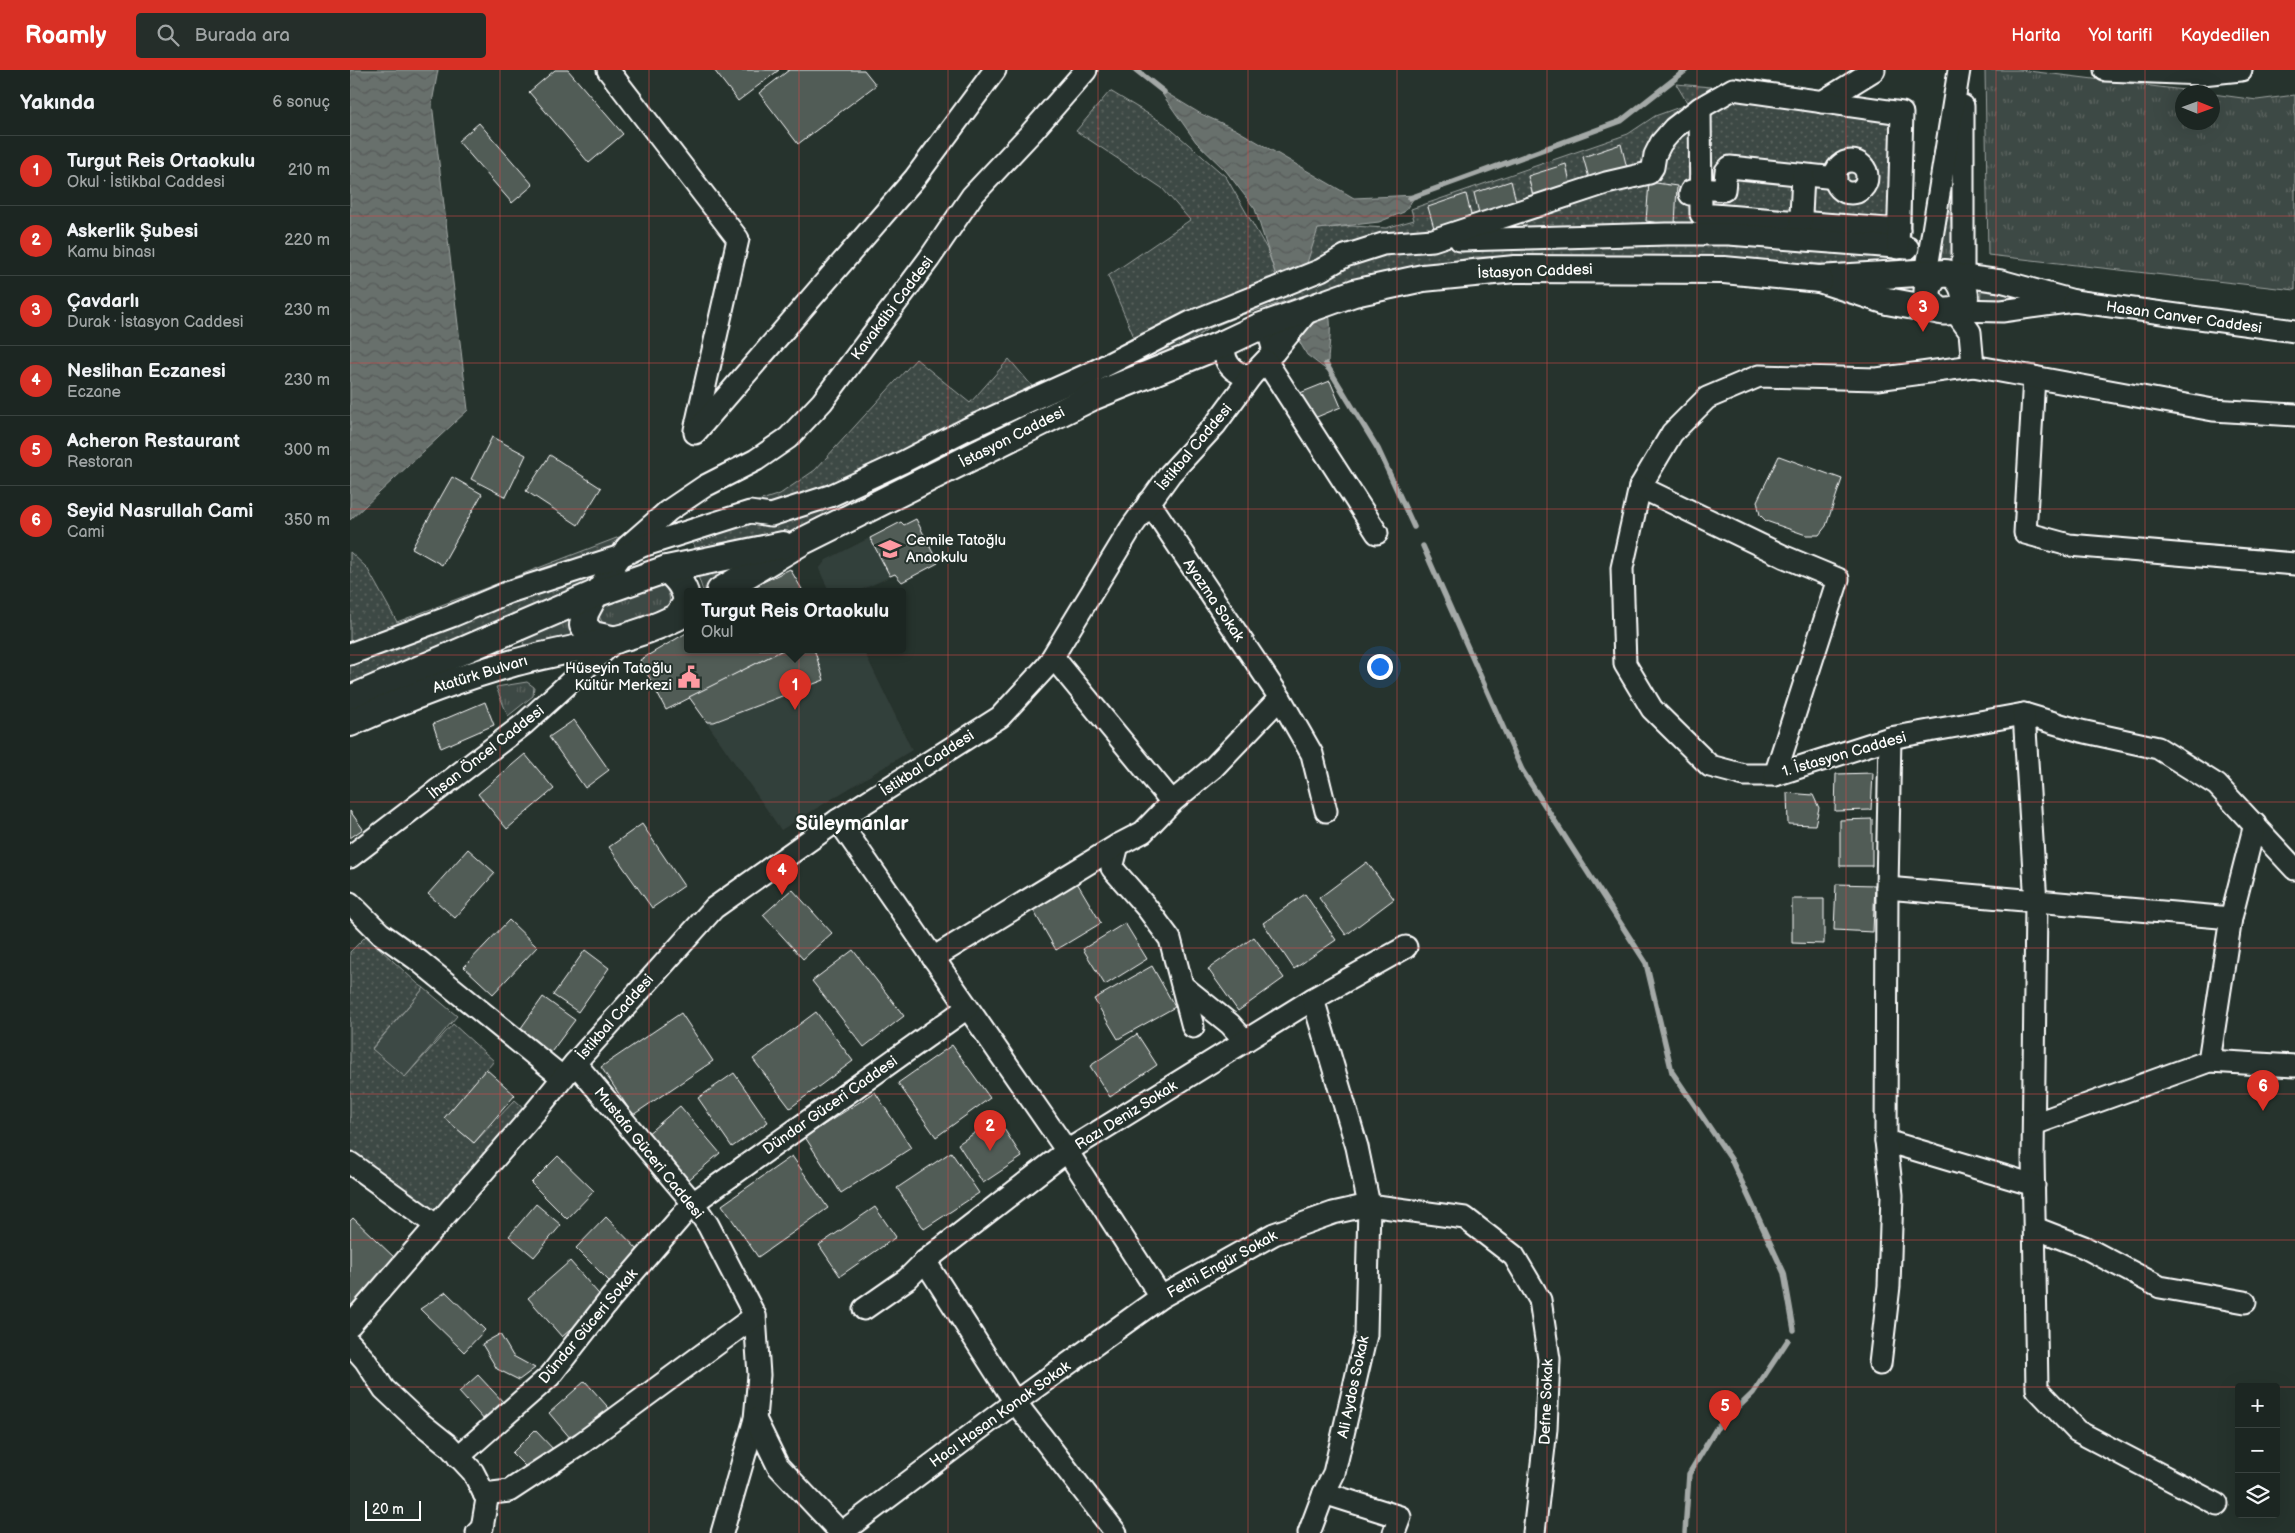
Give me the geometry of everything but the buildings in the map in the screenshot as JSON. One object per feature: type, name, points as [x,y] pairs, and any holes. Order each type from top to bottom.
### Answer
[{"type":"main road","name":"İstasyon Caddesi","points":[[1259,327],[1354,293],[1423,278],[1515,270],[1624,268],[1724,270],[1820,279],[1945,275]]},
{"type":"main road","points":[[1945,275],[1933,280],[1928,291],[1931,303],[1947,311]]},
{"type":"main road","name":"İstasyon Caddesi","points":[[1820,279],[1887,300],[1947,311]]},
{"type":"main road","points":[[1225,343],[1259,327]]},
{"type":"main road","name":"İstasyon Caddesi","points":[[725,588],[803,541],[1092,397],[1225,343]]},
{"type":"main road","name":"İstasyon Caddesi","points":[[667,569],[803,541]]},
{"type":"main road","name":"Atatürk Bulvarı","points":[[350,699],[595,594],[667,569],[682,583],[684,588]]},
{"type":"main road","points":[[595,594],[585,614],[583,625],[593,635],[616,640]]},
{"type":"main road","name":"Atatürk Bulvarı","points":[[350,723],[454,680],[555,652],[616,640],[682,614]]},
{"type":"street","points":[[608,70],[738,239],[695,433],[915,178],[995,70]]},
{"type":"street","name":"Kavakdibi Caddesi","points":[[595,594],[615,557],[668,511],[705,486],[756,460],[788,438],[808,417],[822,402],[929,260],[972,196],[1031,134],[1086,70]]},
{"type":"street","points":[[1822,102],[1874,70]]},
{"type":"street","points":[[1945,275],[1960,70]]},
{"type":"street","points":[[1945,275],[1964,146],[1960,70]]},
{"type":"street","points":[[2105,70],[2202,74],[2242,70]]},
{"type":"street","points":[[1420,242],[1460,232],[1606,183],[1649,173],[1661,143],[1674,128],[1700,108],[1733,89],[1902,114],[1900,178],[1902,242],[1801,232],[1701,214],[1700,108]]},
{"type":"street","points":[[1687,234],[1691,191],[1702,188],[1724,190],[1726,171],[1730,167],[1836,178],[1840,189],[1850,193],[1860,191],[1867,182],[1867,176],[1900,178]]},
{"type":"street","points":[[1801,232],[1803,175]]},
{"type":"street","points":[[350,669],[642,546],[750,512],[771,515],[830,496],[912,458],[967,428],[1091,373],[1191,322],[1321,270],[1346,256],[1362,250],[1383,244],[1502,237],[1801,232]]},
{"type":"street","name":"Hasan Canver Caddesi","points":[[1945,275],[2001,281],[2074,301],[2295,331]]},
{"type":"street","name":"Hasan Canver Caddesi","points":[[1947,311],[2002,311],[2074,301]]},
{"type":"street","name":"İstikbal Caddesi","points":[[350,1325],[569,1070],[714,908],[838,820],[1000,717],[1047,666],[1131,528],[1170,474],[1215,425],[1251,376],[1310,308]]},
{"type":"street","points":[[1947,311],[1970,332],[1973,366]]},
{"type":"street","points":[[1259,327],[1270,337],[1270,356],[1377,532]]},
{"type":"street","points":[[1225,343],[1225,359],[1229,366],[1235,372],[1251,376]]},
{"type":"street","name":"1. İstasyon Caddesi","points":[[2295,415],[2213,410],[1973,366],[1877,379],[1759,376],[1706,398],[1672,433],[1640,487],[1622,568],[1624,664],[1652,709],[1710,766],[1744,775],[1775,774],[1890,738],[2024,714],[2081,731],[2158,748],[2216,785],[2255,824],[2295,869]]},
{"type":"street","points":[[2034,377],[2025,533],[2068,545],[2295,564]]},
{"type":"street","points":[[1640,487],[1785,557],[1838,579],[1775,774]]},
{"type":"street","name":"Ayazma Sokak","points":[[1149,502],[1280,698],[1312,754],[1326,811]]},
{"type":"street","points":[[667,569],[666,539],[668,511]]},
{"type":"street","points":[[350,654],[452,616],[509,592],[615,557]]},
{"type":"street","name":"İhsan Öncel Caddesi","points":[[350,857],[524,724],[616,640]]},
{"type":"street","points":[[1053,657],[1172,802]]},
{"type":"street","points":[[933,958],[1118,845],[1143,832],[1172,802],[1213,768],[1280,698]]},
{"type":"street","points":[[2024,714],[2036,903],[2034,1185],[2037,1389],[2076,1432],[2218,1504]]},
{"type":"street","points":[[1880,1364],[1889,1286],[1892,1204],[1886,1141],[1887,888],[1890,738]]},
{"type":"street","points":[[838,820],[1067,1151],[1161,1297]]},
{"type":"street","points":[[2209,1061],[2231,918],[2255,824]]},
{"type":"street","points":[[1118,845],[1112,868],[1147,908],[1170,939],[1193,1027]]},
{"type":"street","points":[[1887,888],[2036,903],[2231,918]]},
{"type":"street","name":"Mustafa Güceri Caddesi","points":[[350,903],[380,933],[569,1070],[693,1203],[708,1225],[755,1316],[759,1375],[755,1419],[722,1533]]},
{"type":"street","name":"Razı Deniz Sokak","points":[[864,1309],[907,1280],[925,1261],[1067,1151],[1313,999],[1406,947]]},
{"type":"street","points":[[1184,987],[1230,1024],[1245,1041]]},
{"type":"street","name":"Ali Aydos Sokak","points":[[1309,1533],[1324,1493],[1334,1473],[1366,1335],[1369,1205],[1357,1146],[1313,999]]},
{"type":"street","name":"Dündar Güceri Caddesi","points":[[693,1203],[967,1008]]},
{"type":"street","points":[[2034,1124],[2209,1061],[2295,1066]]},
{"type":"street","points":[[1886,1141],[2034,1185]]},
{"type":"street","points":[[350,1163],[437,1226]]},
{"type":"street","name":"Dündar Güceri Sokak","points":[[458,1457],[550,1376],[611,1298],[693,1203]]},
{"type":"street","name":"Fethi Engür Sokak","points":[[1161,1297],[1274,1234],[1333,1212],[1369,1205]]},
{"type":"street","name":"Defne Sokak","points":[[1369,1205],[1465,1218],[1514,1256],[1540,1300],[1549,1359],[1546,1429],[1534,1533]]},
{"type":"street","points":[[2035,1228],[2084,1247],[2160,1287],[2245,1302]]},
{"type":"street","points":[[925,1261],[1015,1402],[1116,1533]]},
{"type":"street","name":"Hacı Hasan Konak Sokak","points":[[841,1533],[1015,1402],[1161,1297]]},
{"type":"street","points":[[484,1494],[509,1492],[582,1443],[755,1316]]},
{"type":"street","points":[[350,1344],[365,1360],[384,1389],[473,1472],[487,1499],[482,1528],[477,1533]]},
{"type":"street","points":[[755,1419],[778,1466],[841,1533]]},
{"type":"street","points":[[1324,1493],[1400,1517],[1394,1533]]},
{"type":"shaded area","name":"Cemile Tatoğlu Anaokulu","points":[[916,519],[938,563],[902,582],[894,575],[866,588],[828,588],[819,569],[826,560],[901,522],[904,525]]},
{"type":"shaded area","points":[[777,653],[865,653],[912,750],[781,830],[689,697]]},
{"type":"green space","points":[[1985,70],[2020,70],[2175,89],[2175,130],[2220,130],[2220,95],[2257,100],[2295,95],[2295,290],[1988,255]]},
{"type":"green space","points":[[1676,84],[1912,104],[1911,269],[1678,256],[1475,257],[1401,270],[1324,289],[1242,315],[1208,329],[1175,351],[815,530],[698,553],[693,543],[697,534],[715,515],[780,494],[815,470],[916,359],[970,403],[1009,359],[1038,393],[1134,337],[1108,276],[1190,220],[1162,188],[1076,131],[1110,91],[1165,124],[1226,177],[1267,249],[1277,279],[1317,229],[1352,226],[1386,228],[1414,220],[1411,209],[1628,134],[1655,116],[1688,104]]},
{"type":"green space","points":[[1950,211],[1954,260],[1937,259]]},
{"type":"green space","points":[[1981,290],[2030,299],[1980,305]]},
{"type":"green space","points":[[648,526],[573,608],[350,703],[350,552],[367,568],[397,622]]},
{"type":"green space","points":[[747,561],[710,588],[702,588],[696,570]]},
{"type":"green space","points":[[659,584],[665,586],[669,594],[670,600],[667,608],[614,626],[603,624],[599,616],[599,608],[602,605]]},
{"type":"green space","points":[[571,616],[577,637],[527,646],[523,644],[524,640]]},
{"type":"green space","points":[[527,682],[534,687],[533,696],[508,716],[496,687]]},
{"type":"green space","points":[[366,936],[424,988],[372,1048],[405,1077],[453,1024],[494,1061],[445,1118],[474,1143],[515,1100],[527,1111],[426,1225],[350,1157],[350,952]]},
{"type":"green space","points":[[424,988],[457,1016],[405,1077],[372,1049]]},
{"type":"water","points":[[350,70],[438,70],[432,103],[468,410],[350,520]]},
{"type":"water","points":[[1158,88],[1201,114],[1235,129],[1354,198],[1416,195],[1404,212],[1379,222],[1318,229],[1305,269],[1277,279],[1255,209],[1226,171],[1196,142]]},
{"type":"water","points":[[1329,313],[1328,371],[1307,355],[1295,334],[1306,329]]},
{"type":"waterway","points":[[1136,70],[1164,92]]},
{"type":"waterway","points":[[1410,198],[1621,121],[1686,70]]},
{"type":"waterway","points":[[1326,364],[1378,449],[1414,527]]},
{"type":"waterway","points":[[1423,546],[1522,770],[1646,963],[1672,1072],[1731,1159],[1784,1273],[1794,1330]]},
{"type":"waterway","points":[[1685,1533],[1689,1474],[1716,1429],[1753,1393],[1788,1340]]},
{"type":"place","name":"Çavdarlı","points":[[1923,332]]},
{"type":"place","name":"Cemile Tatoğlu Anaokulu","points":[[890,549]]},
{"type":"place","name":"Hüseyin Tatoğlu Kültür Merkezi","points":[[689,677]]},
{"type":"place","name":"Turgut Reis Ortaokulu","points":[[795,710]]},
{"type":"place","name":"Neslihan Eczanesi","points":[[782,895]]},
{"type":"place","name":"Seyid Nasrullah Cami","points":[[2263,1111]]},
{"type":"place","name":"Askerlik Şubesi","points":[[990,1151]]},
{"type":"place","name":"Acheron Restaurant","points":[[1725,1431]]},
{"type":"district","name":"Süleymanlar","points":[[852,823]]}]
